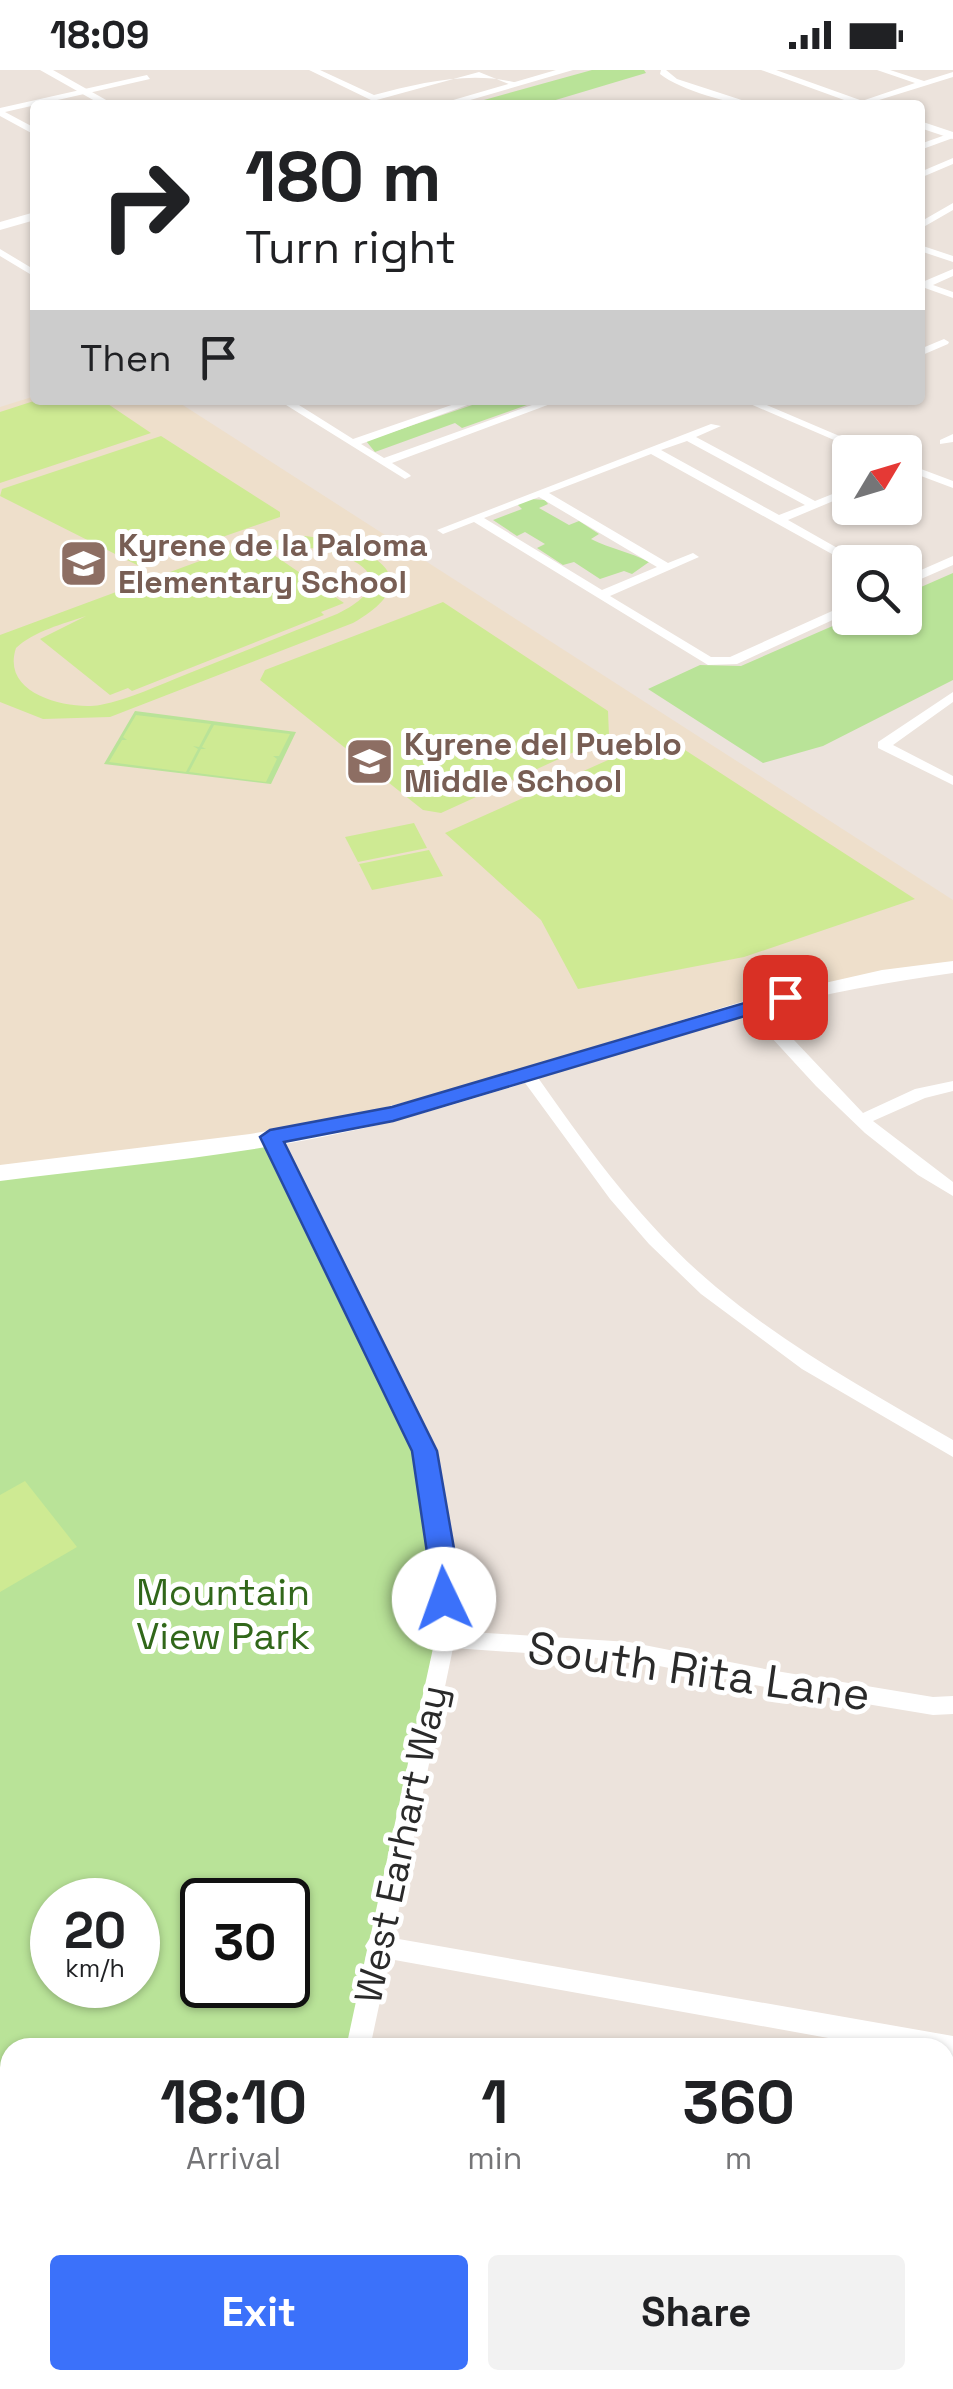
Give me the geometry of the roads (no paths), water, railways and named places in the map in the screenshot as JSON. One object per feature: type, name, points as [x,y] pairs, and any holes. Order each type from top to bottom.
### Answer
[{"type":"street","points":[[44,70],[101,100]]},
{"type":"street","points":[[313,70],[373,98],[479,70],[517,84]]},
{"type":"street","points":[[459,100],[568,70]]},
{"type":"street","points":[[766,70],[851,100]]},
{"type":"street","points":[[881,70],[923,83]]},
{"type":"street","points":[[663,72],[674,81],[737,100]]},
{"type":"street","points":[[874,100],[953,74]]},
{"type":"street","points":[[45,100],[146,77]]},
{"type":"street","points":[[0,112],[30,104]]},
{"type":"street","points":[[0,112],[30,129]]},
{"type":"street","points":[[925,126],[952,136]]},
{"type":"street","points":[[925,145],[952,136]]},
{"type":"street","points":[[925,172],[953,161]]},
{"type":"street","points":[[925,223],[953,206]]},
{"type":"street","points":[[0,226],[30,217]]},
{"type":"street","points":[[925,250],[953,260]]},
{"type":"street","points":[[0,252],[30,271]]},
{"type":"street","points":[[925,285],[953,272]]},
{"type":"street","points":[[925,287],[953,295]]},
{"type":"street","points":[[925,350],[944,342]]},
{"type":"street","points":[[291,405],[405,476]]},
{"type":"street","points":[[353,444],[462,405]]},
{"type":"street","points":[[384,462],[542,405]]},
{"type":"street","points":[[758,405],[832,435]]},
{"type":"street","points":[[442,530],[715,426]]},
{"type":"street","points":[[688,436],[814,505]]},
{"type":"street","points":[[652,450],[832,549]]},
{"type":"street","points":[[922,473],[953,485]]},
{"type":"street","points":[[540,493],[666,568]]},
{"type":"street","points":[[778,520],[832,498]]},
{"type":"street","points":[[475,518],[717,663],[732,661],[832,615]]},
{"type":"street","points":[[601,595],[693,557]]},
{"type":"street","points":[[922,574],[953,560]]},
{"type":"street","points":[[953,696],[883,745],[953,781]]},
{"type":"street","points":[[0,1173],[270,1137],[393,1114],[817,988],[953,968]]},
{"type":"street","points":[[753,1007],[828,1093],[953,1190]]},
{"type":"street","points":[[528,1076],[614,1194],[676,1262],[743,1319],[824,1375],[953,1449]]},
{"type":"street","points":[[861,1120],[921,1093],[953,1086]]},
{"type":"street","name":"West Earhart Way","points":[[270,1137],[425,1451],[443,1560],[445,1639],[360,2038]]},
{"type":"street","name":"South Rita Lane","points":[[445,1639],[629,1651],[932,1706],[953,1705]]},
{"type":"street","points":[[378,1946],[897,2038]]},
{"type":"place","name":"Kyrene de la Paloma Elementary School","points":[[83,563]]},
{"type":"place","name":"Kyrene del Pueblo Middle School","points":[[369,762]]},
{"type":"park label","name":"Mountain View Park","points":[[223,1614]]}]
